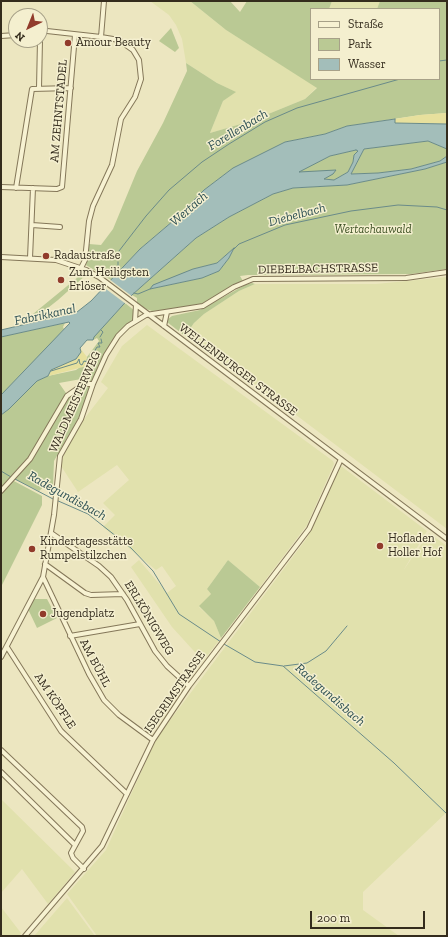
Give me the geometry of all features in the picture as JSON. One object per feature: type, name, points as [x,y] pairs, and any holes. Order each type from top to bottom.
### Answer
[{"type":"street","points":[[100,37],[104,1]]},
{"type":"street","points":[[48,32],[119,40],[133,50],[139,60],[141,79],[135,97],[121,119],[112,165],[93,206],[89,221],[85,260],[82,268]]},
{"type":"street","name":"AM ZEHNTSTADEL","points":[[33,188],[61,188],[63,182],[75,34]]},
{"type":"street","points":[[39,88],[40,48]]},
{"type":"street","points":[[16,188],[32,89],[71,88]]},
{"type":"street","points":[[1,187],[33,188],[30,258]]},
{"type":"street","points":[[32,225],[60,227]]},
{"type":"street","name":"WELLENBURGER STRASSE","points":[[1,257],[56,260],[82,268],[103,280],[447,539]]},
{"type":"street","name":"DIEBELBACHSTRASSE","points":[[149,315],[203,306],[234,287],[253,279],[406,278],[447,272]]},
{"type":"street","points":[[135,321],[136,305]]},
{"type":"street","points":[[164,326],[167,312]]},
{"type":"street","name":"WALDMEISTERWEG","points":[[1,657],[43,577],[56,500],[60,456],[81,419],[92,384],[106,355],[118,336],[135,321],[149,315]]},
{"type":"street","points":[[1,491],[30,459],[67,396],[84,384],[92,384]]},
{"type":"street","name":"ISEGRIMSTRASSE","points":[[25,936],[84,869],[102,846],[153,740],[189,686],[309,529],[341,459]]},
{"type":"street","name":"ERLKÖNIGWEG","points":[[51,533],[101,568],[117,584],[159,656],[189,686]]},
{"type":"street","points":[[45,564],[91,596],[124,594]]},
{"type":"street","name":"AM BÜHL","points":[[43,577],[70,636],[98,691],[111,708],[153,740]]},
{"type":"street","points":[[70,636],[140,624]]},
{"type":"street","name":"AM KÖPFLE","points":[[7,647],[61,731],[127,794]]},
{"type":"street","points":[[1,750],[82,827],[83,831],[75,845],[72,856],[84,869]]},
{"type":"street","points":[[1,772],[75,845]]},
{"type":"green space","points":[[150,1],[190,1],[226,30],[317,87],[305,99],[251,121],[210,133],[223,101],[235,92],[217,83],[186,63],[182,39],[176,25],[169,15]]},
{"type":"green space","points":[[190,1],[230,1],[240,12],[247,1],[332,1],[329,8],[310,8],[310,80],[440,80],[440,8],[377,8],[380,1],[447,1],[447,113],[420,115],[347,126],[325,134],[285,142],[233,168],[204,190],[173,221],[140,249],[111,280],[86,265],[89,244],[101,245],[113,229],[137,171],[163,123],[187,71],[186,63],[217,83],[236,92],[223,101],[210,133],[251,121],[305,99],[317,88],[226,30]]},
{"type":"green space","points":[[332,1],[380,1],[377,8],[329,8]]},
{"type":"green space","points":[[171,28],[179,48],[175,52],[159,41]]},
{"type":"green space","points":[[428,141],[447,149],[447,156],[440,161],[411,169],[378,173],[351,174],[364,149]]},
{"type":"green space","points":[[356,150],[358,151],[354,155],[353,162],[348,172],[334,180],[322,179],[297,172],[330,156]]},
{"type":"green space","name":"Wertachauwald","points":[[447,162],[447,269],[411,274],[240,276],[243,281],[206,302],[196,306],[167,310],[152,311],[146,309],[137,303],[137,298],[132,295],[196,238],[229,217],[273,194],[293,188],[347,185],[425,169]],"holes":[[[233,249],[229,258],[219,271],[202,278],[150,289],[193,269],[217,263]]]},
{"type":"green space","points":[[83,273],[86,275],[58,300],[39,315],[33,314]]},
{"type":"green space","points":[[447,277],[447,529],[263,390],[185,336],[194,323],[204,314],[239,291],[255,284],[376,284]]},
{"type":"green space","points":[[252,283],[255,284],[239,291],[204,314],[194,323],[185,336],[167,322],[172,316],[200,310],[245,285]]},
{"type":"green space","points":[[125,303],[135,311],[134,319],[126,325],[105,355],[91,382],[87,382],[87,378],[59,383],[68,396],[82,386],[90,387],[79,417],[54,461],[53,486],[46,485],[39,491],[10,477],[12,480],[42,496],[42,505],[1,587],[1,415],[37,381],[48,376],[76,370],[87,362],[82,363],[81,361],[86,360],[99,341],[97,338],[93,340],[92,338]]},
{"type":"green space","points":[[65,323],[63,327],[64,329],[58,337],[1,395],[1,337]]},
{"type":"green space","points":[[147,325],[333,461],[334,464],[307,525],[260,587],[228,560],[207,589],[211,594],[199,607],[214,621],[221,638],[203,661],[172,627],[131,567],[139,560],[167,593],[176,586],[162,566],[156,570],[103,527],[115,515],[103,503],[129,480],[117,465],[78,492],[61,466],[64,454],[81,423],[108,388],[101,382],[122,346]]},
{"type":"green space","points":[[341,466],[427,531],[403,571],[429,533],[447,546],[447,812],[363,892],[363,910],[399,936],[97,936],[67,894],[106,850],[156,739],[307,538]]},
{"type":"green space","points":[[228,560],[260,587],[221,638],[214,621],[199,606],[211,594],[207,589]]},
{"type":"green space","name":"Jugendplatz","points":[[34,599],[47,599],[57,618],[37,628],[28,609]]},
{"type":"green space","points":[[1,799],[75,872],[48,904],[22,869],[1,893]]},
{"type":"green space","points":[[67,898],[95,936],[34,936]]},
{"type":"green space","points":[[1,907],[21,933],[19,936],[1,936]]},
{"type":"sand","points":[[447,113],[447,124],[395,123],[395,119]]},
{"type":"sand","points":[[80,348],[87,357],[86,360],[81,361],[89,363],[87,366],[48,376],[51,370],[76,359]]},
{"type":"water","name":"Wertach","points":[[395,119],[395,123],[447,124],[447,149],[428,141],[364,149],[351,174],[378,173],[411,169],[440,161],[447,156],[447,162],[425,169],[347,185],[293,188],[273,194],[229,217],[196,238],[132,295],[94,337],[93,340],[87,340],[80,348],[81,352],[76,359],[51,370],[48,376],[37,381],[1,415],[1,395],[70,323],[1,337],[1,330],[77,312],[91,301],[140,249],[173,221],[204,190],[233,168],[285,142],[325,134],[347,126]],"holes":[[[356,150],[358,151],[354,155],[353,162],[348,172],[334,180],[324,179],[333,174],[336,170],[299,172],[330,156]]]},
{"type":"water","points":[[234,248],[229,258],[219,271],[202,278],[150,289],[153,285],[193,269],[217,263]]},
{"type":"pier","points":[[109,279],[133,297],[126,304],[102,286]]},
{"type":"waterway","name":"Forellenbach","points":[[440,61],[447,60]]},
{"type":"waterway","name":"Forellenbach","points":[[119,251],[146,216],[169,190],[202,162],[229,144],[265,122],[297,108],[396,80]]},
{"type":"waterway","name":"Diebelbach","points":[[234,249],[239,244],[285,225],[351,211],[398,205],[437,207],[447,210]]},
{"type":"waterway","name":"Forellenbach","points":[[118,262],[118,273]]},
{"type":"waterway","name":"Diebelbach","points":[[134,293],[138,294],[150,289]]},
{"type":"waterway","points":[[100,337],[103,332],[101,330]]},
{"type":"waterway","points":[[51,371],[77,363],[79,359],[80,364],[82,365],[84,361],[87,362],[97,347],[100,347],[98,343],[102,343],[101,339]]},
{"type":"waterway","name":"Radegundisbach","points":[[1,471],[11,477]]},
{"type":"waterway","name":"Radegundisbach","points":[[13,478],[53,499]]},
{"type":"waterway","name":"Radegundisbach","points":[[56,500],[88,514],[131,548],[153,571],[179,614],[221,642]]},
{"type":"waterway","points":[[284,666],[307,663],[326,651],[347,626]]},
{"type":"waterway","name":"Radegundisbach","points":[[224,644],[255,662],[283,666],[394,763],[447,814]]},
{"type":"place","name":"Amour Beauty","points":[[68,43]]},
{"type":"place","name":"Radaustraße","points":[[46,256]]},
{"type":"place","name":"Zum Heiligsten Erlöser","points":[[61,280]]},
{"type":"place","name":"Hofladen Holler Hof","points":[[380,546]]},
{"type":"place","name":"Kindertagesstätte Rumpelstilzchen","points":[[32,549]]},
{"type":"place","name":"Jugendplatz","points":[[43,614]]},
{"type":"water label","name":"Fabrikkanal","points":[[45,315]]}]
